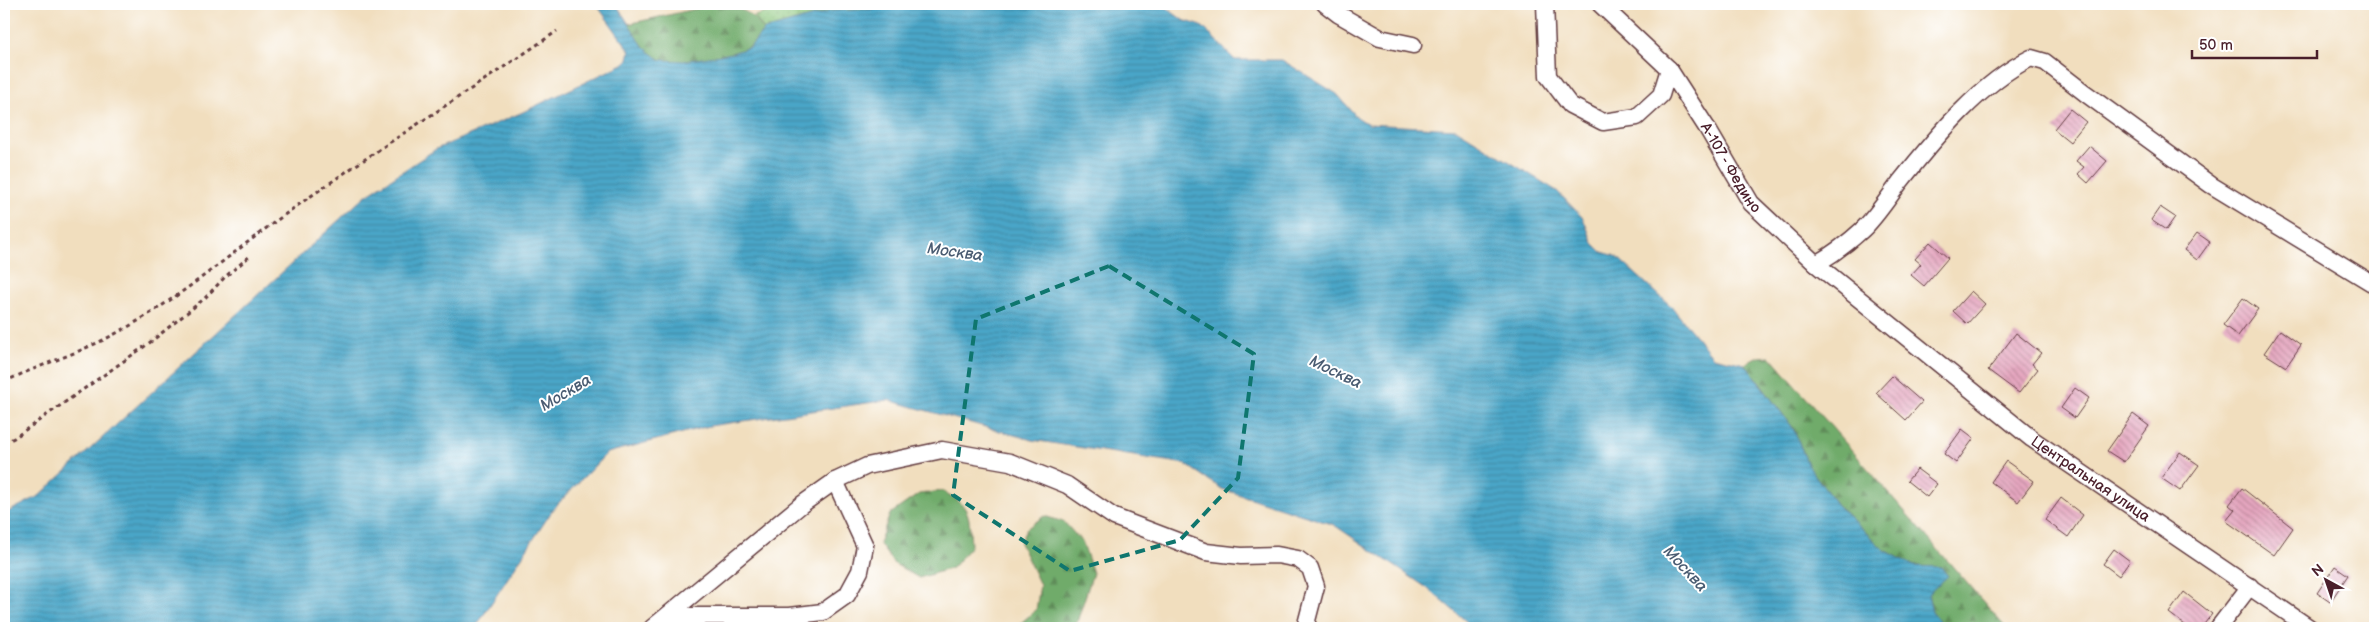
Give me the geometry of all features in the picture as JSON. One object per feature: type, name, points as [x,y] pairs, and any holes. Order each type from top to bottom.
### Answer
[{"type":"street","points":[[1325,4],[1338,14],[1380,38],[1413,45]]},
{"type":"street","points":[[1545,4],[1548,76],[1570,104],[1603,122],[1637,117],[1661,94],[1669,69]]},
{"type":"street","name":"А-107 - Федино","points":[[1600,4],[1669,69],[1707,128],[1751,203],[1816,264],[1879,317]]},
{"type":"street","points":[[1816,264],[1836,252],[1864,229],[1902,180],[1980,93],[2010,68],[2031,58],[2046,62],[2084,93],[2211,185],[2375,285]]},
{"type":"street","name":"Центральная улица","points":[[1879,317],[2032,439],[2310,628]]},
{"type":"street","points":[[652,628],[802,505],[835,481],[867,466],[942,450],[1010,462],[1067,485],[1114,517],[1206,552],[1241,556],[1277,555],[1298,559],[1310,568],[1316,586],[1305,628]]},
{"type":"street","points":[[667,616],[790,616],[823,612],[847,595],[860,571],[865,546],[835,481]]},
{"type":"street","points":[[2218,628],[2250,586]]},
{"type":"path","points":[[4,382],[111,336],[155,310],[352,167],[489,78],[557,31]]},
{"type":"path","points":[[4,443],[14,438],[148,344],[204,300],[226,276],[250,256]]},
{"type":"highlighted area","points":[[1109,266],[1254,354],[1238,478],[1180,540],[1070,571],[953,495],[976,319]]},
{"type":"green space","points":[[799,4],[924,4],[917,7],[831,11],[764,30],[754,16]]},
{"type":"green space","points":[[713,5],[742,10],[753,17],[764,30],[749,47],[730,54],[706,59],[670,61],[656,58],[651,54],[642,45],[628,24]]},
{"type":"green space","points":[[1770,356],[2006,628],[1944,628],[1932,612],[1928,594],[1947,575],[1941,567],[1914,566],[1883,549],[1837,505],[1809,467],[1793,428],[1745,364],[1758,357]]},
{"type":"green space","points":[[942,491],[952,496],[967,512],[971,546],[952,568],[919,578],[893,563],[879,543],[890,514],[919,494]]},
{"type":"green space","points":[[1044,516],[1064,522],[1083,543],[1093,573],[1075,628],[1011,628],[1016,627],[1036,610],[1040,585],[1020,543],[1026,529]]},
{"type":"water","name":"Москва","points":[[596,4],[616,4],[643,46],[661,60],[684,61],[732,53],[750,47],[764,30],[831,11],[917,7],[924,4],[1161,4],[1183,20],[1202,26],[1235,60],[1282,60],[1337,94],[1357,117],[1368,124],[1456,129],[1557,191],[1583,218],[1593,243],[1602,252],[1616,256],[1671,306],[1713,357],[1745,364],[1793,428],[1809,467],[1837,505],[1883,549],[1914,566],[1941,567],[1948,576],[1928,594],[1932,612],[1944,628],[1474,628],[1427,588],[1334,525],[1222,489],[1185,464],[1032,440],[888,400],[709,426],[607,453],[554,508],[475,628],[4,628],[4,514],[39,496],[365,196],[436,149],[523,112],[627,62],[630,51]]},
{"type":"building","points":[[2070,109],[2086,122],[2070,142],[2054,129]]},
{"type":"building","points":[[2089,146],[2107,161],[2088,183],[2078,174],[2084,167],[2076,161]]},
{"type":"building","points":[[2160,207],[2175,217],[2166,230],[2151,220]]},
{"type":"building","points":[[2197,233],[2210,242],[2197,260],[2184,250]]},
{"type":"building","points":[[1930,242],[1948,258],[1924,286],[1911,275],[1921,264],[1915,259]]},
{"type":"building","points":[[1971,291],[1985,304],[1967,324],[1953,311]]},
{"type":"building","points":[[2243,298],[2258,309],[2238,336],[2223,325]]},
{"type":"building","points":[[2280,330],[2301,345],[2286,367],[2264,353]]},
{"type":"building","points":[[2016,333],[2041,353],[2032,364],[2038,369],[2019,393],[1988,370]]},
{"type":"building","points":[[1892,376],[1922,402],[1906,420],[1876,393]]},
{"type":"building","points":[[2075,388],[2089,398],[2075,418],[2061,408]]},
{"type":"building","points":[[2133,414],[2149,426],[2124,462],[2107,451]]},
{"type":"building","points":[[1962,429],[1974,438],[1956,463],[1944,454]]},
{"type":"building","points":[[2180,452],[2199,465],[2180,491],[2161,478]]},
{"type":"building","points":[[2006,461],[2034,481],[2018,502],[1991,482]]},
{"type":"building","points":[[1917,469],[1937,484],[1927,497],[1907,481]]},
{"type":"building","points":[[2242,488],[2293,528],[2274,555],[2226,521],[2235,510],[2229,505]]},
{"type":"building","points":[[2061,498],[2083,515],[2068,537],[2045,520]]},
{"type":"building","points":[[2114,549],[2130,561],[2119,576],[2103,564]]},
{"type":"building","points":[[2335,566],[2348,575],[2330,602],[2317,593]]},
{"type":"building","points":[[2184,592],[2212,614],[2201,628],[2189,628],[2169,613]]}]
